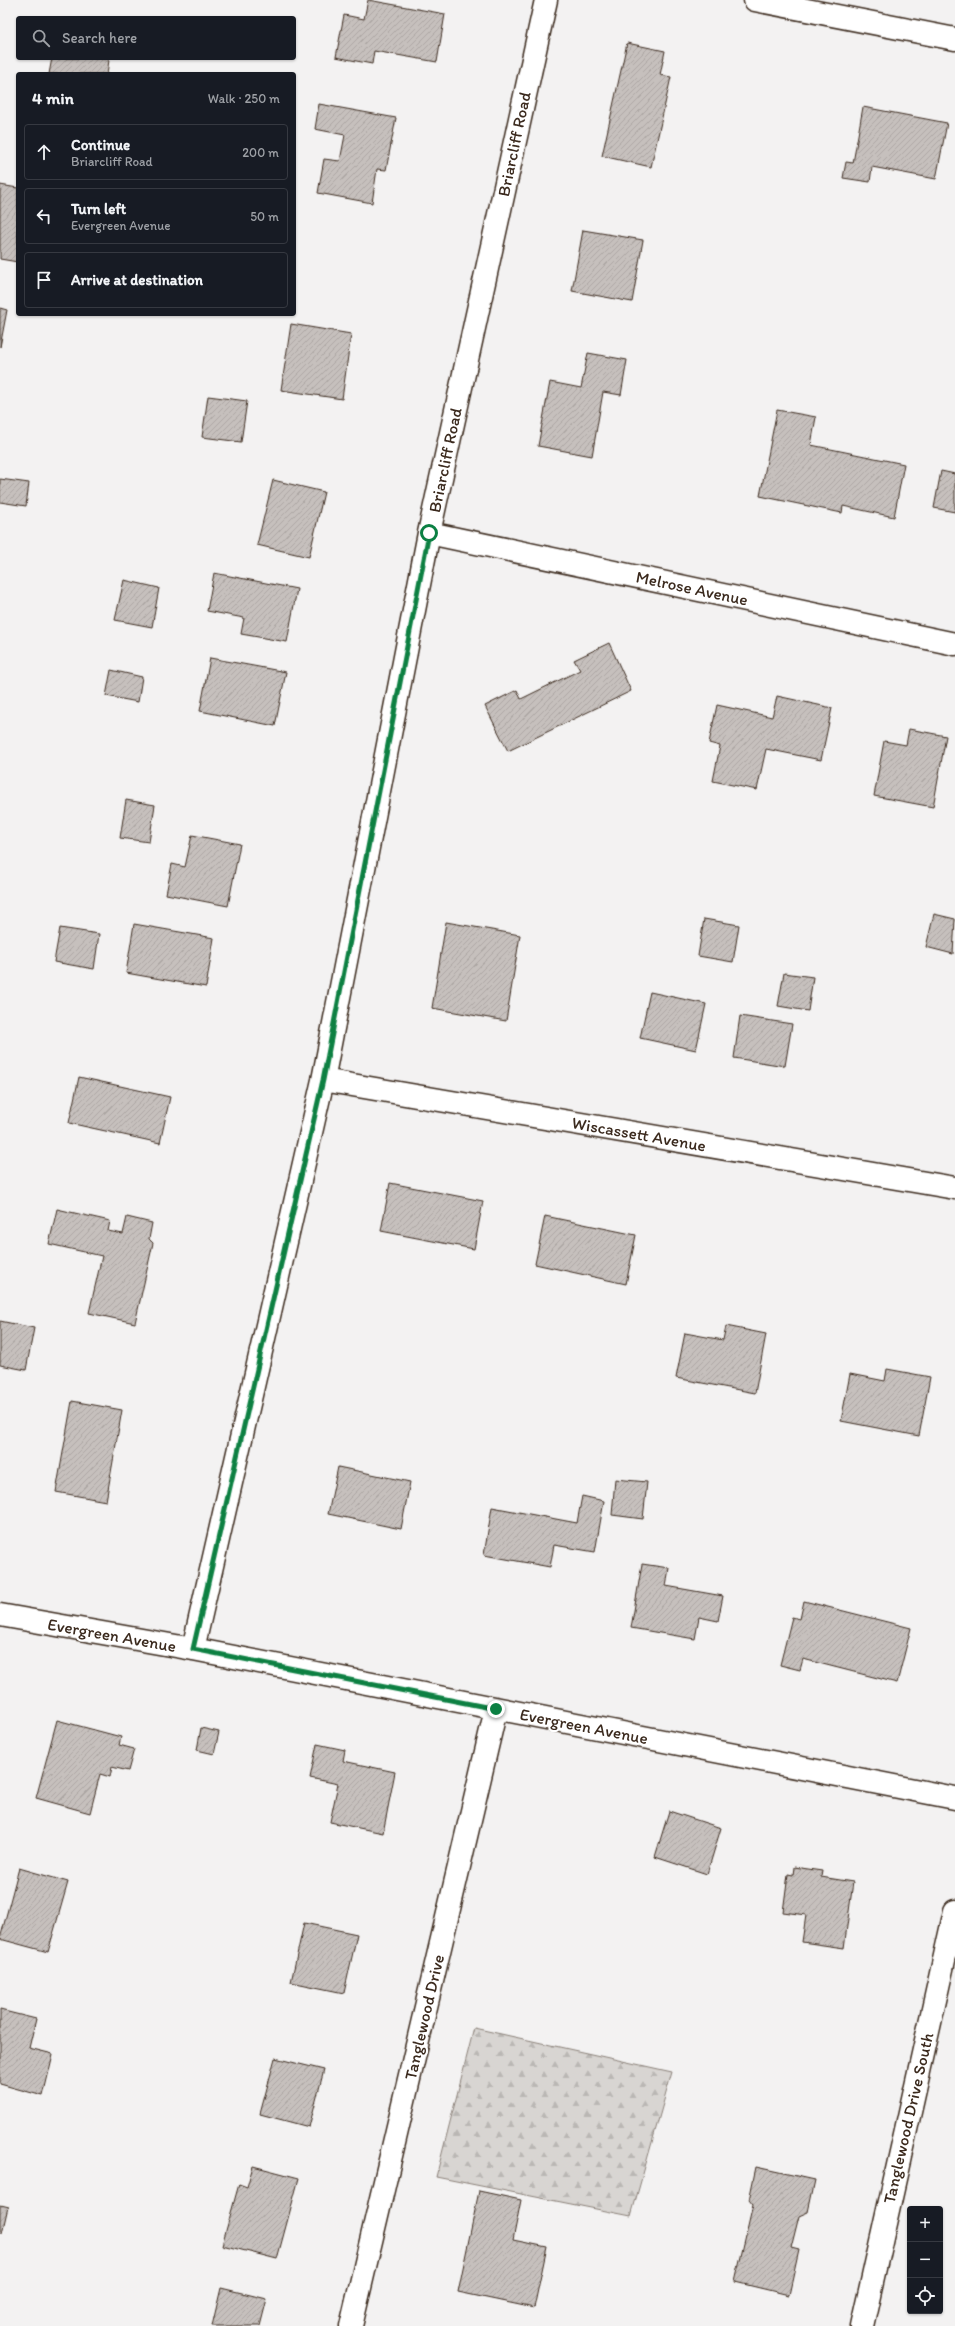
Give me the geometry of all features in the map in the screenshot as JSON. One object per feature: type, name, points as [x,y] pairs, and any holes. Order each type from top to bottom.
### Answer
[{"type":"street","name":"Briarcliff Road","points":[[193,1649],[323,1080],[429,533],[546,0]]},
{"type":"street","points":[[755,0],[955,39]]},
{"type":"street","name":"Melrose Avenue","points":[[429,533],[955,644]]},
{"type":"street","name":"Wiscassett Avenue","points":[[323,1080],[955,1188]]},
{"type":"street","name":"Evergreen Avenue","points":[[0,1615],[193,1649],[955,1798]]},
{"type":"street","name":"Tanglewood Drive","points":[[351,2326],[496,1709]]},
{"type":"street","name":"Tanglewood Drive South","points":[[862,2326],[955,1911]]},
{"type":"green space","points":[[474,2028],[672,2072],[631,2216],[436,2177]]},
{"type":"building","points":[[368,0],[445,14],[437,62],[374,51],[372,64],[336,57],[344,15],[364,19]]},
{"type":"building","points":[[627,43],[665,51],[660,75],[671,77],[651,167],[602,156]]},
{"type":"building","points":[[52,60],[109,60],[107,72],[49,72]]},
{"type":"building","points":[[319,104],[396,118],[386,170],[377,169],[372,203],[318,193],[324,159],[340,161],[345,135],[315,129]]},
{"type":"building","points":[[863,107],[947,123],[936,179],[872,167],[870,182],[843,178],[846,162],[853,163]]},
{"type":"building","points":[[0,185],[16,188],[16,262],[0,259]]},
{"type":"building","points":[[583,230],[643,240],[632,302],[572,291]]},
{"type":"building","points":[[0,308],[7,310],[0,347]]},
{"type":"building","points":[[291,324],[351,334],[342,399],[281,390]]},
{"type":"building","points":[[588,353],[627,360],[621,395],[603,392],[592,456],[538,446],[550,382],[581,388]]},
{"type":"building","points":[[208,396],[247,401],[241,442],[202,437]]},
{"type":"building","points":[[777,410],[816,417],[811,445],[904,464],[894,517],[843,506],[842,513],[760,496]]},
{"type":"building","points":[[941,471],[955,474],[955,512],[934,508]]},
{"type":"building","points":[[0,479],[29,483],[26,506],[0,502]]},
{"type":"building","points":[[273,480],[324,492],[309,557],[257,545]]},
{"type":"building","points":[[214,573],[297,589],[287,642],[241,634],[244,618],[207,611]]},
{"type":"building","points":[[124,580],[159,588],[152,627],[115,620]]},
{"type":"building","points":[[609,643],[631,691],[508,751],[485,706],[517,690],[521,699],[580,670],[574,660]]},
{"type":"building","points":[[210,658],[286,672],[275,726],[200,711]]},
{"type":"building","points":[[111,670],[142,677],[138,702],[106,696]]},
{"type":"building","points":[[777,696],[832,708],[821,760],[766,749],[757,790],[713,781],[720,746],[709,743],[717,705],[772,717]]},
{"type":"building","points":[[909,729],[946,736],[933,807],[874,796],[884,741],[906,745]]},
{"type":"building","points":[[126,800],[155,805],[149,842],[120,838]]},
{"type":"building","points":[[192,835],[240,844],[228,906],[166,894],[172,864],[185,867]]},
{"type":"building","points":[[934,914],[955,919],[953,954],[926,947]]},
{"type":"building","points":[[704,919],[739,925],[733,962],[698,956]]},
{"type":"building","points":[[446,922],[520,935],[506,1021],[432,1008]]},
{"type":"building","points":[[134,924],[214,938],[206,987],[126,973]]},
{"type":"building","points":[[60,928],[99,934],[94,969],[54,962]]},
{"type":"building","points":[[784,973],[813,977],[808,1011],[778,1006]]},
{"type":"building","points":[[650,992],[706,1004],[696,1050],[640,1038]]},
{"type":"building","points":[[740,1016],[792,1024],[785,1066],[734,1058]]},
{"type":"building","points":[[79,1077],[170,1097],[160,1143],[69,1123]]},
{"type":"building","points":[[390,1183],[483,1201],[474,1249],[381,1231]]},
{"type":"building","points":[[57,1209],[110,1221],[108,1231],[123,1234],[127,1217],[152,1223],[149,1239],[153,1243],[135,1323],[89,1313],[102,1256],[49,1244]]},
{"type":"building","points":[[545,1216],[636,1235],[626,1284],[535,1264]]},
{"type":"building","points":[[0,1321],[34,1328],[26,1370],[0,1365]]},
{"type":"building","points":[[726,1326],[766,1334],[755,1393],[676,1378],[685,1333],[723,1340]]},
{"type":"building","points":[[887,1369],[930,1377],[919,1436],[841,1421],[850,1374],[885,1381]]},
{"type":"building","points":[[72,1401],[122,1410],[106,1501],[56,1492]]},
{"type":"building","points":[[338,1467],[410,1482],[401,1529],[328,1514]]},
{"type":"building","points":[[615,1479],[647,1482],[643,1519],[612,1515]]},
{"type":"building","points":[[582,1496],[604,1501],[595,1552],[554,1545],[550,1567],[484,1555],[492,1507],[577,1523]]},
{"type":"building","points":[[642,1564],[669,1568],[666,1586],[723,1596],[718,1621],[699,1617],[695,1639],[631,1628]]},
{"type":"building","points":[[804,1601],[911,1628],[897,1683],[803,1659],[800,1670],[780,1665],[792,1617],[800,1619]]},
{"type":"building","points":[[57,1720],[121,1737],[119,1745],[134,1749],[128,1771],[112,1767],[110,1777],[100,1774],[90,1813],[36,1798]]},
{"type":"building","points":[[201,1728],[219,1732],[214,1754],[197,1750]]},
{"type":"building","points":[[317,1744],[345,1750],[343,1761],[395,1772],[383,1833],[330,1822],[338,1784],[310,1778]]},
{"type":"building","points":[[669,1811],[721,1828],[707,1874],[655,1857]]},
{"type":"building","points":[[794,1867],[822,1871],[821,1877],[853,1882],[844,1948],[802,1942],[806,1915],[783,1912],[788,1874],[793,1875]]},
{"type":"building","points":[[19,1868],[68,1882],[48,1952],[0,1939]]},
{"type":"building","points":[[304,1923],[357,1934],[344,1993],[291,1982]]},
{"type":"building","points":[[0,2010],[36,2019],[29,2048],[53,2054],[43,2096],[0,2084]]},
{"type":"building","points":[[275,2058],[324,2070],[309,2127],[260,2114]]},
{"type":"building","points":[[253,2166],[299,2178],[277,2259],[222,2245],[239,2184],[247,2187]]},
{"type":"building","points":[[756,2167],[815,2180],[808,2212],[799,2216],[791,2248],[799,2250],[789,2295],[735,2282],[753,2205],[749,2200]]},
{"type":"building","points":[[479,2191],[521,2200],[513,2240],[547,2247],[534,2308],[458,2292]]},
{"type":"building","points":[[0,2205],[8,2207],[2,2233],[0,2232]]},
{"type":"building","points":[[221,2288],[267,2299],[260,2326],[212,2326]]},
{"type":"route","points":[[429,533],[323,1080],[193,1649],[496,1709]]}]
